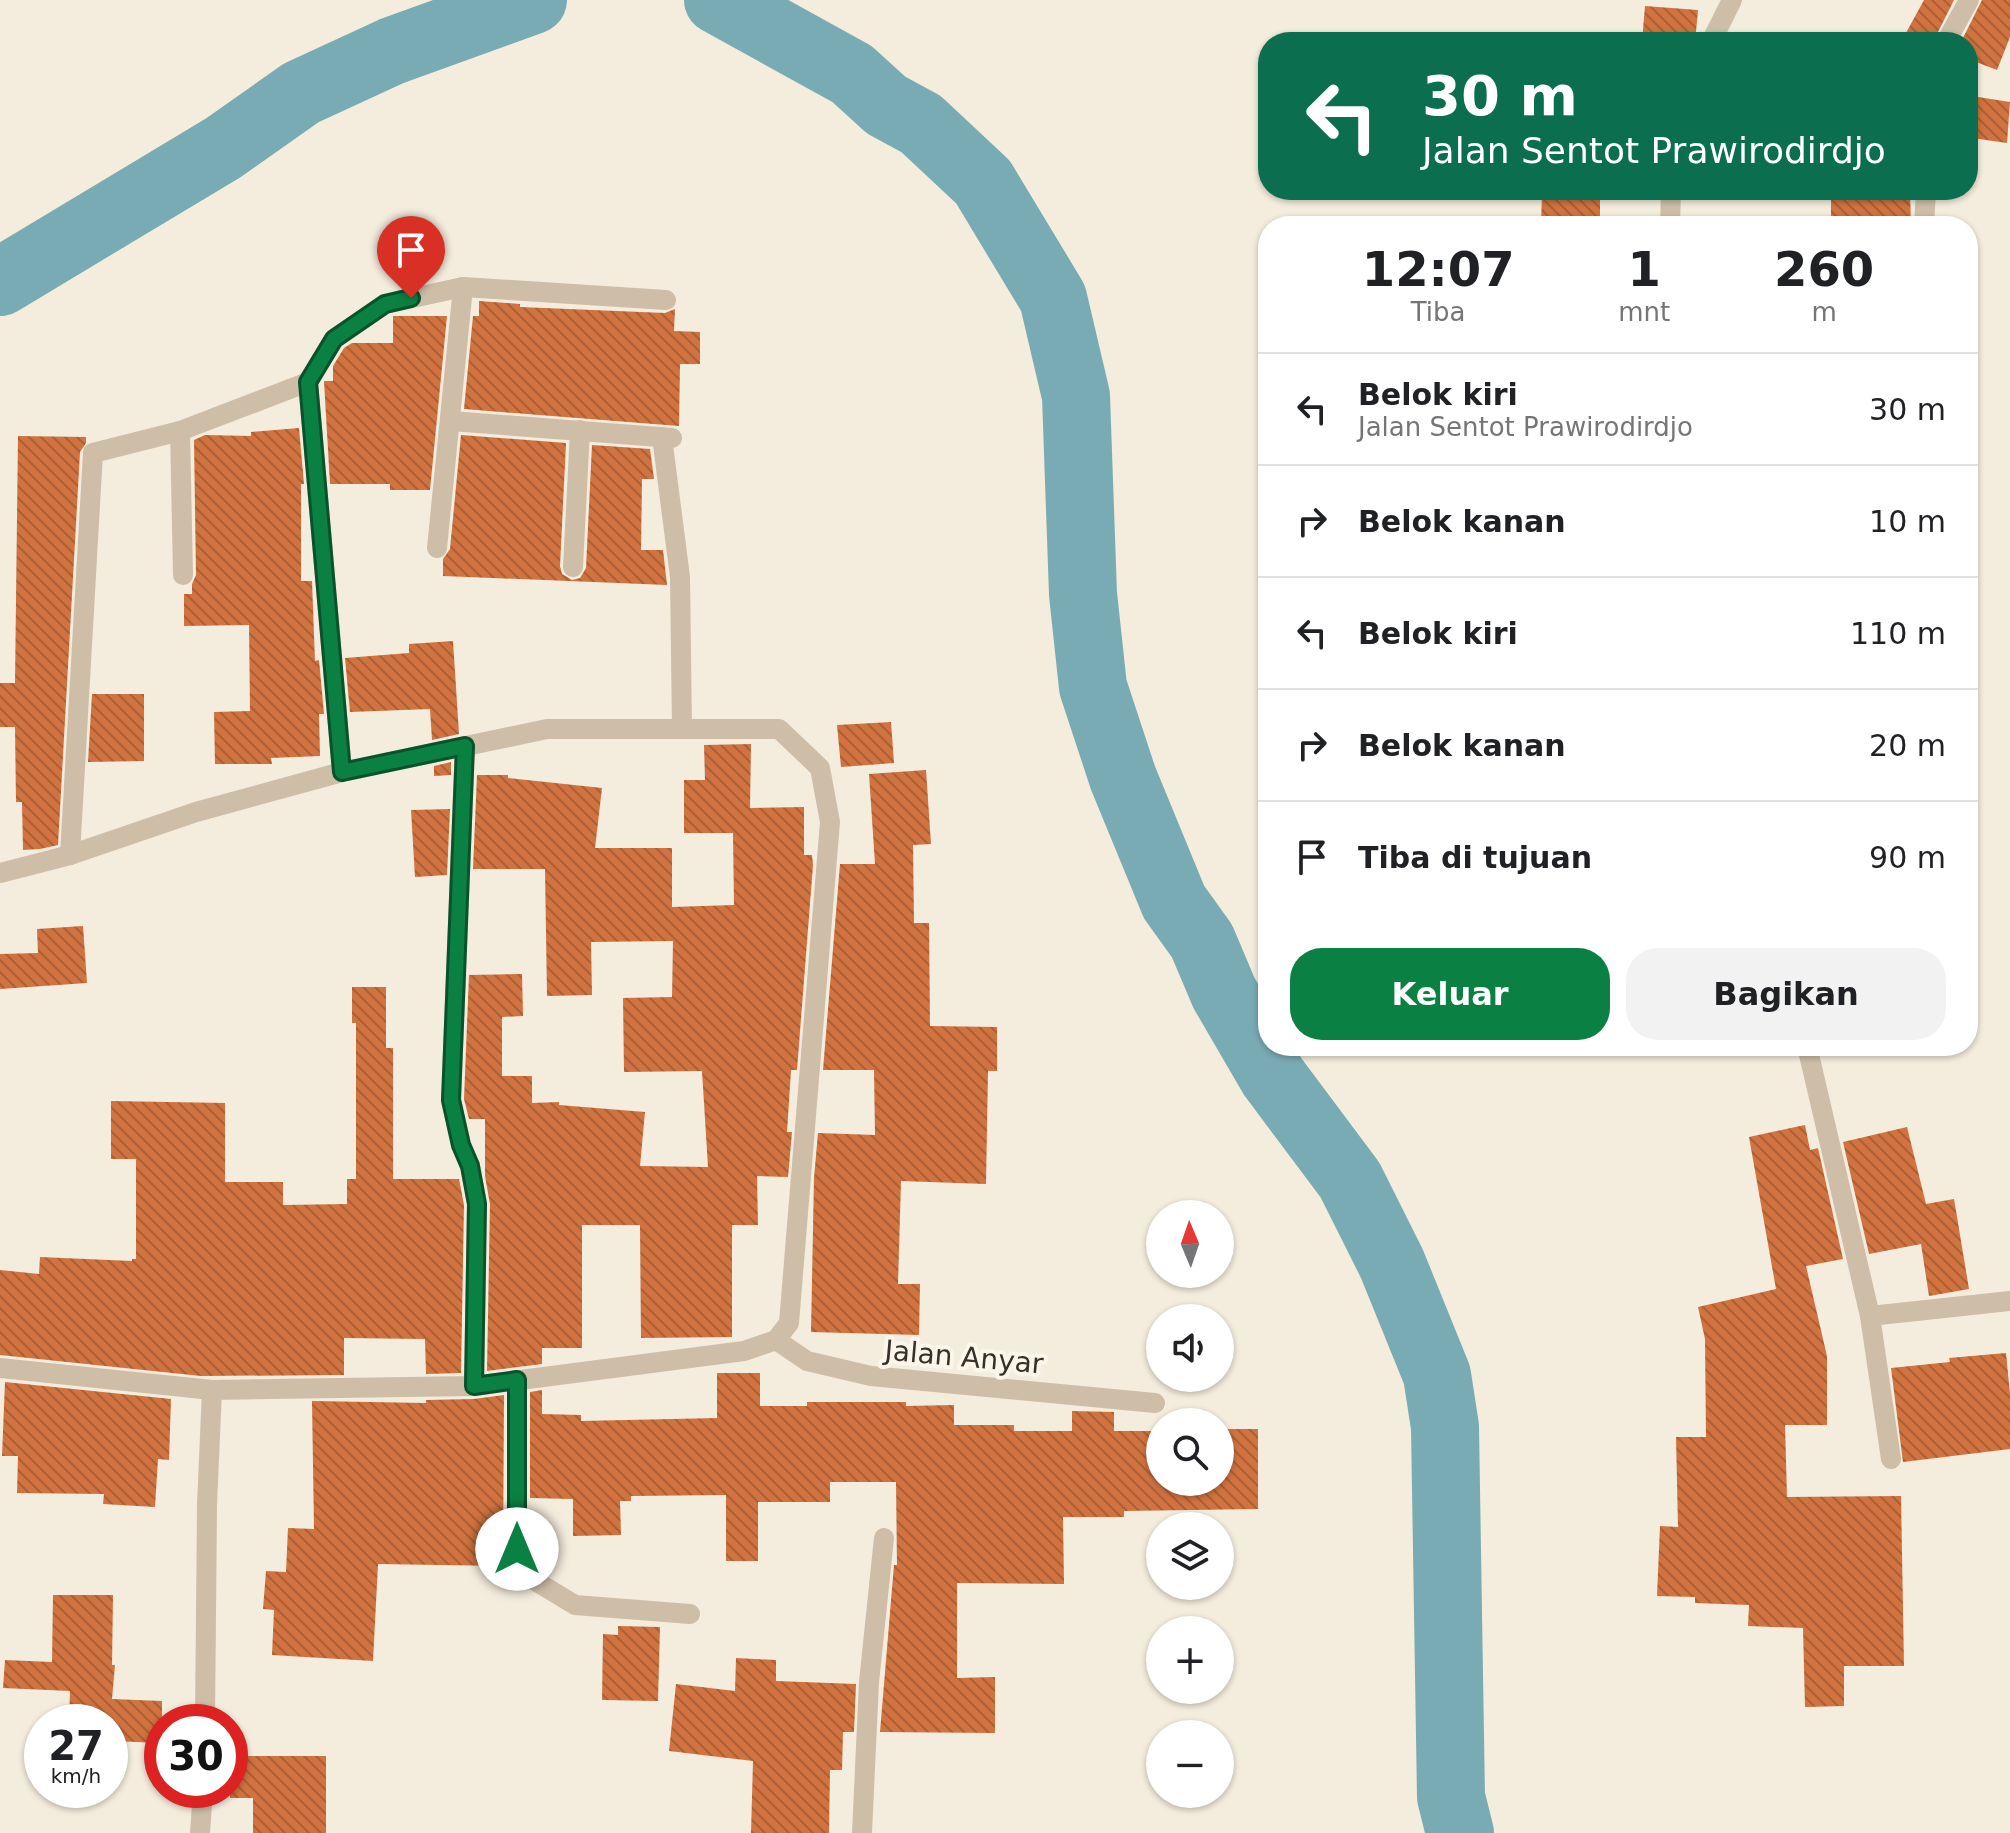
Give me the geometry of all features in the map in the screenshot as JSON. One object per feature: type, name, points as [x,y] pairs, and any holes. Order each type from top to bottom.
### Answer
[{"type":"street","points":[[1716,32],[1732,0]]},
{"type":"street","points":[[1951,32],[1969,0]]},
{"type":"street","points":[[437,548],[463,287]]},
{"type":"street","points":[[342,772],[308,382],[334,339],[385,304],[463,287],[666,300]]},
{"type":"street","points":[[70,855],[93,453],[180,431],[308,382]]},
{"type":"street","points":[[451,421],[667,437],[680,577],[682,729]]},
{"type":"street","points":[[573,567],[580,430]]},
{"type":"street","points":[[180,431],[183,575]]},
{"type":"street","points":[[0,873],[70,855],[196,812],[342,772],[547,729],[779,729],[820,768],[830,822],[789,1323],[776,1340],[744,1351],[474,1386],[212,1390],[0,1368]]},
{"type":"street","points":[[465,746],[451,1100],[461,1145],[470,1166],[477,1204],[474,1386]]},
{"type":"street","points":[[1809,1056],[1870,1316],[1891,1459]]},
{"type":"street","points":[[1870,1316],[2010,1301]]},
{"type":"street","name":"Jalan Anyar","points":[[776,1340],[807,1361],[871,1376],[1155,1403]]},
{"type":"street","points":[[517,1380],[517,1549],[532,1579],[575,1605],[690,1614]]},
{"type":"street","points":[[205,1704],[207,1505],[212,1390]]},
{"type":"street","points":[[862,1833],[869,1682],[884,1538]]},
{"type":"street","points":[[200,1833],[202,1808]]},
{"type":"building","points":[[1924,0],[1954,0],[1938,32],[1906,32]]},
{"type":"building","points":[[1982,0],[2010,0],[2010,37],[1997,70],[1978,63],[1978,32],[1966,32]]},
{"type":"building","points":[[1645,6],[1698,10],[1696,32],[1643,32]]},
{"type":"building","points":[[1978,97],[2010,102],[2007,143],[1978,139]]},
{"type":"building","points":[[1542,200],[1600,200],[1600,216],[1541,216]]},
{"type":"building","points":[[1831,200],[1910,200],[1911,216],[1831,216]]},
{"type":"building","points":[[479,301],[520,304],[520,307],[665,313],[675,309],[674,331],[700,332],[700,364],[680,364],[679,426],[464,409],[473,316],[479,316]]},
{"type":"building","points":[[393,316],[447,316],[430,490],[390,490],[390,484],[330,484],[324,381],[333,381],[333,366],[344,348],[352,343],[393,343]]},
{"type":"building","points":[[299,428],[304,484],[301,484],[301,581],[312,581],[315,661],[319,660],[324,714],[319,714],[320,756],[271,758],[272,764],[215,764],[214,712],[250,711],[249,625],[184,626],[184,594],[192,594],[196,575],[194,440],[205,435],[251,436],[251,432]]},
{"type":"building","points":[[461,435],[566,443],[560,566],[562,574],[572,580],[580,578],[586,568],[592,445],[650,449],[654,479],[642,479],[641,550],[663,550],[667,585],[443,576],[443,559],[450,549]]},
{"type":"building","points":[[18,436],[86,437],[80,452],[58,845],[23,850],[22,802],[16,802],[15,727],[0,727],[0,683],[15,683]]},
{"type":"building","points":[[453,641],[459,734],[432,740],[430,709],[350,712],[345,658],[409,653],[409,644]]},
{"type":"building","points":[[92,694],[144,694],[144,761],[88,762]]},
{"type":"building","points":[[891,722],[894,763],[841,767],[837,725]]},
{"type":"building","points":[[751,744],[750,808],[804,807],[804,855],[812,855],[813,865],[797,1070],[791,1070],[787,1132],[792,1132],[788,1177],[757,1176],[758,1225],[732,1225],[732,1337],[641,1338],[640,1225],[582,1225],[582,1348],[542,1348],[542,1364],[487,1371],[490,1204],[485,1176],[485,1119],[469,1119],[464,1099],[469,975],[522,974],[523,1016],[502,1017],[502,1076],[532,1076],[532,1103],[559,1102],[559,1105],[645,1112],[640,1166],[708,1167],[702,1071],[624,1072],[623,998],[672,997],[673,941],[591,942],[592,995],[547,996],[545,869],[473,869],[477,775],[508,775],[508,778],[602,788],[595,848],[672,848],[672,907],[734,905],[733,833],[684,833],[684,780],[705,780],[704,745]]},
{"type":"building","points":[[451,762],[451,775],[434,776],[434,766]]},
{"type":"building","points":[[926,770],[931,844],[913,845],[914,923],[929,923],[930,1026],[997,1027],[997,1071],[988,1071],[986,1184],[901,1181],[898,1284],[920,1284],[919,1335],[811,1332],[814,1178],[818,1133],[875,1135],[874,1070],[823,1070],[840,864],[875,864],[869,774]]},
{"type":"building","points":[[450,809],[447,875],[415,877],[411,810]]},
{"type":"building","points":[[83,926],[87,983],[0,989],[0,954],[38,953],[37,929]]},
{"type":"building","points":[[352,987],[386,987],[386,1048],[393,1048],[393,1179],[459,1179],[464,1205],[461,1373],[426,1374],[425,1339],[344,1338],[344,1375],[201,1376],[0,1355],[0,1270],[39,1274],[40,1257],[136,1259],[136,1159],[111,1159],[111,1101],[225,1103],[225,1182],[283,1182],[283,1205],[347,1204],[347,1179],[356,1179],[356,1023],[352,1023]]},
{"type":"building","points":[[1805,1125],[1810,1150],[1818,1148],[1843,1259],[1806,1266],[1827,1356],[1827,1425],[1785,1425],[1787,1497],[1901,1496],[1904,1666],[1844,1666],[1844,1706],[1805,1707],[1803,1628],[1748,1626],[1749,1605],[1695,1603],[1695,1597],[1657,1596],[1660,1526],[1678,1527],[1676,1437],[1706,1437],[1705,1339],[1698,1307],[1776,1289],[1749,1137]]},
{"type":"building","points":[[1907,1127],[1926,1204],[1954,1199],[1969,1289],[1929,1296],[1921,1244],[1869,1254],[1843,1142]]},
{"type":"building","points":[[2006,1353],[2010,1449],[1903,1462],[1891,1368],[1950,1362],[1949,1358]]},
{"type":"building","points":[[717,1373],[760,1373],[760,1406],[807,1406],[807,1402],[954,1405],[954,1425],[1014,1425],[1014,1431],[1072,1431],[1072,1411],[1114,1412],[1114,1431],[1146,1431],[1146,1496],[1234,1496],[1234,1429],[1258,1429],[1258,1509],[1124,1511],[1124,1517],[1063,1517],[1064,1584],[957,1583],[957,1678],[995,1677],[995,1733],[880,1732],[894,1565],[897,1565],[896,1482],[830,1482],[830,1502],[758,1502],[758,1561],[726,1561],[726,1495],[631,1496],[631,1501],[620,1501],[621,1535],[573,1536],[573,1499],[530,1498],[530,1392],[542,1390],[542,1414],[581,1415],[581,1421],[717,1418]]},
{"type":"building","points":[[5,1382],[171,1399],[169,1460],[158,1459],[155,1507],[103,1504],[104,1494],[17,1493],[18,1456],[2,1456]]},
{"type":"building","points":[[504,1395],[503,1566],[378,1564],[373,1661],[272,1655],[274,1610],[263,1609],[266,1571],[286,1572],[288,1528],[314,1529],[312,1401],[426,1403],[426,1400]]},
{"type":"building","points":[[53,1595],[113,1595],[112,1665],[115,1665],[112,1699],[162,1701],[162,1704],[144,1704],[144,1742],[128,1742],[128,1704],[70,1704],[70,1691],[3,1688],[5,1660],[52,1662]]},
{"type":"building","points":[[618,1626],[660,1627],[658,1701],[602,1700],[603,1634],[618,1635]]},
{"type":"building","points":[[736,1658],[776,1660],[776,1681],[856,1684],[854,1732],[843,1732],[842,1770],[830,1770],[829,1833],[751,1833],[753,1761],[669,1751],[676,1684],[735,1691]]},
{"type":"building","points":[[248,1756],[326,1756],[326,1833],[253,1833],[253,1798],[248,1798]]},
{"type":"waterway","points":[[0,282],[223,148],[301,93],[392,51],[533,0]]},
{"type":"waterway","points":[[718,0],[852,74],[886,105],[921,124],[983,182],[1053,298],[1076,396],[1083,594],[1093,687],[1123,778],[1174,902],[1202,941],[1224,993],[1258,1051]]},
{"type":"waterway","points":[[1261,1056],[1350,1180],[1392,1264],[1437,1375],[1445,1427],[1451,1797],[1460,1833]]},
{"type":"route","points":[[411,298],[385,304],[334,339],[308,382],[342,772],[465,746],[451,1100],[461,1145],[470,1166],[477,1204],[474,1386],[517,1380],[517,1549]]}]
